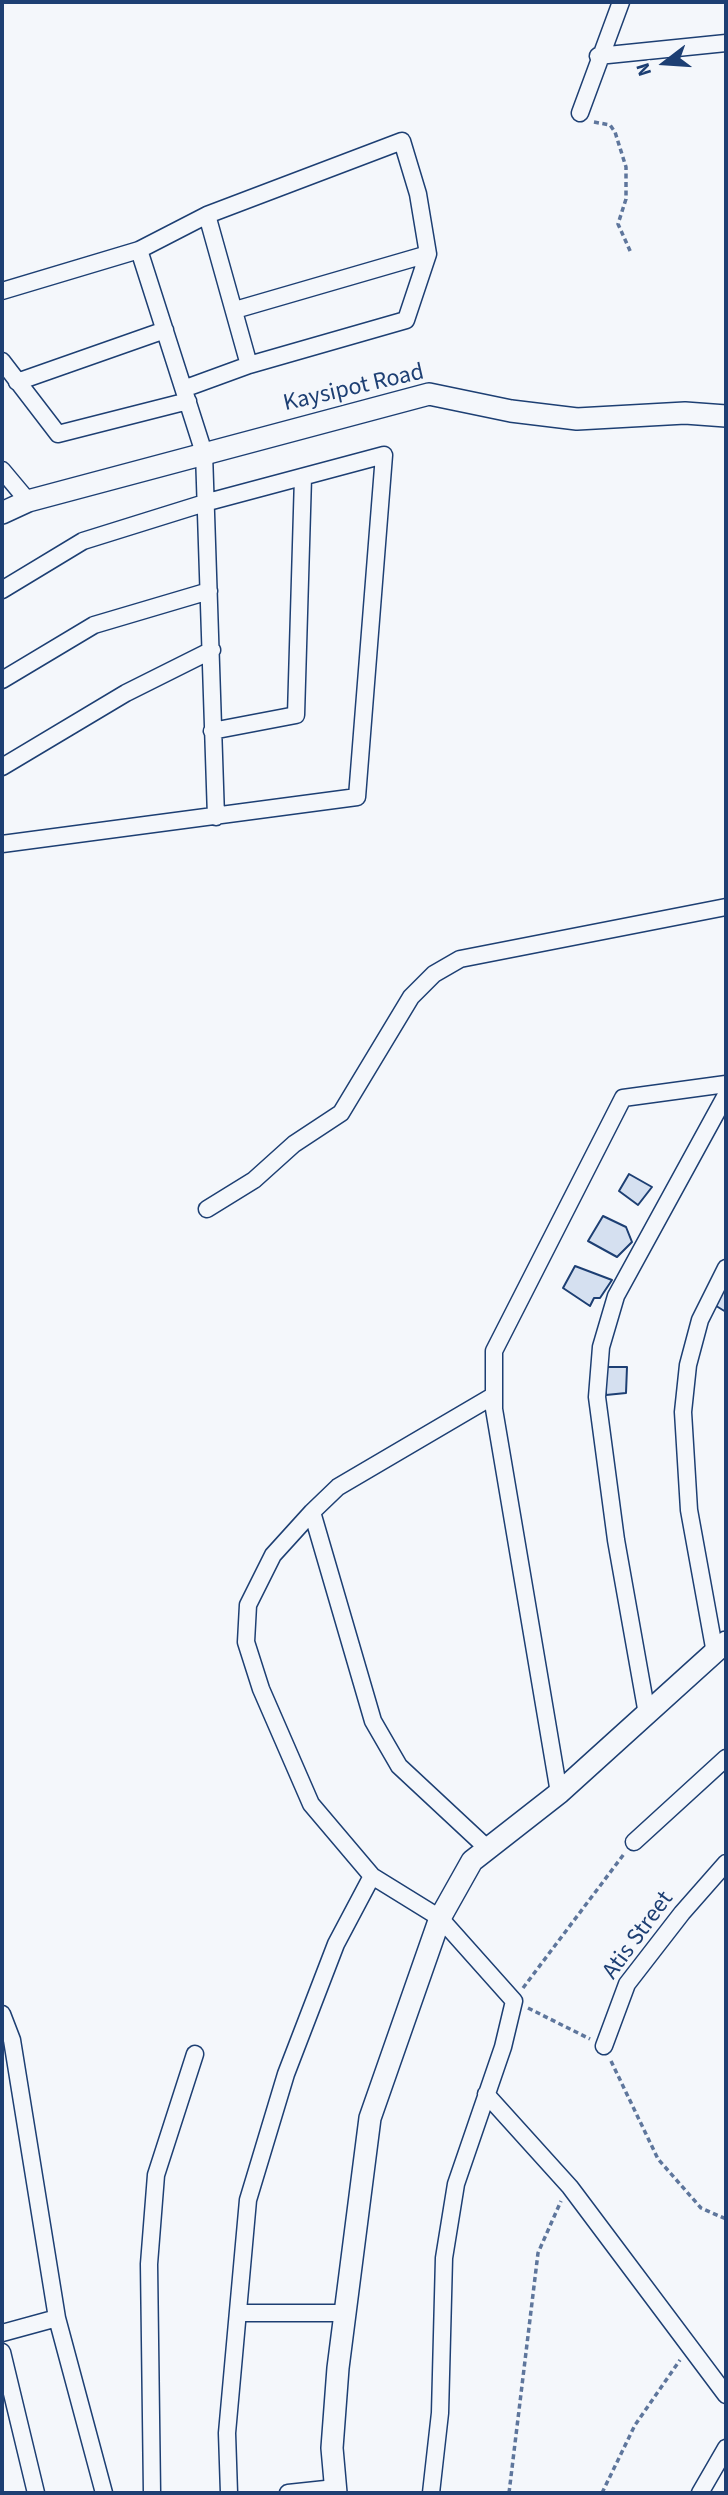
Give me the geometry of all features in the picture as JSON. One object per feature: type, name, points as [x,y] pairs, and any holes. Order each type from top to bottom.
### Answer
[{"type":"street","points":[[580,113],[598,55],[621,2]]},
{"type":"street","points":[[598,55],[726,43]]},
{"type":"street","points":[[2,291],[139,250],[207,215],[402,141],[418,194],[428,254],[406,320],[249,365],[187,394],[58,434],[2,360]]},
{"type":"street","points":[[207,215],[249,365]]},
{"type":"street","points":[[139,250],[204,453],[208,502],[216,817]]},
{"type":"street","points":[[235,310],[428,254]]},
{"type":"street","points":[[17,382],[164,330]]},
{"type":"street","name":"Kaysipot Road","points":[[2,513],[28,501],[429,394],[511,411],[577,419],[685,413],[726,416]]},
{"type":"street","points":[[2,590],[83,541],[208,502],[383,455],[357,797],[2,844]]},
{"type":"street","points":[[2,470],[28,501]]},
{"type":"street","points":[[212,732],[296,715],[303,477]]},
{"type":"street","points":[[2,680],[94,625],[209,591]]},
{"type":"street","points":[[2,766],[126,693],[212,650]]},
{"type":"street","points":[[207,1209],[254,1180],[294,1144],[341,1113],[411,997],[433,974],[460,959],[726,907]]},
{"type":"street","points":[[559,1793],[493,1396],[494,1351],[623,1098],[726,1084]]},
{"type":"street","points":[[647,1714],[616,1540],[597,1397],[601,1347],[615,1296],[726,1095]]},
{"type":"street","points":[[288,2493],[336,2491],[332,2448],[370,2118],[440,1918],[472,1861],[559,1793],[721,1647],[689,1510],[683,1412],[688,1365],[700,1320],[726,1268]]},
{"type":"street","points":[[431,2493],[440,2413],[444,2258],[456,2184],[503,2047],[513,2001],[440,1918],[372,1876],[311,1804],[261,1689],[246,1642],[248,1605],[273,1555],[338,1488],[493,1396]]},
{"type":"street","points":[[312,1512],[373,1721],[399,1766],[487,1848]]},
{"type":"street","points":[[634,1842],[726,1758]]},
{"type":"street","name":"Atis Street","points":[[604,2046],[627,1984],[682,1913],[726,1863]]},
{"type":"street","points":[[229,2493],[227,2433],[248,2200],[282,2087],[336,1944],[372,1876]]},
{"type":"street","points":[[2,2014],[12,2040],[57,2318],[104,2493]]},
{"type":"street","points":[[152,2493],[149,2264],[156,2175],[195,2054]]},
{"type":"street","points":[[486,2094],[570,2188],[726,2395]]},
{"type":"street","points":[[239,2313],[346,2313]]},
{"type":"street","points":[[2,2333],[57,2318]]},
{"type":"street","points":[[2,2352],[36,2493]]},
{"type":"street","points":[[700,2493],[726,2448]]},
{"type":"path","points":[[580,113],[582,119],[610,125],[615,132],[626,167],[626,199],[618,231],[631,253]]},
{"type":"path","points":[[634,1842],[553,1944],[513,2001],[604,2046],[658,2159],[701,2208],[726,2219]]},
{"type":"path","points":[[509,2493],[538,2253],[553,2215],[570,2188]]},
{"type":"path","points":[[602,2493],[635,2425],[690,2347]]},
{"type":"building","points":[[629,1174],[652,1187],[638,1205],[619,1191]]},
{"type":"building","points":[[603,1216],[626,1227],[632,1242],[617,1257],[588,1241]]},
{"type":"building","points":[[575,1266],[612,1280],[600,1298],[594,1298],[590,1306],[563,1288]]},
{"type":"building","points":[[726,1282],[726,1312],[713,1304]]},
{"type":"building","points":[[604,1367],[627,1367],[626,1393],[606,1395]]}]
